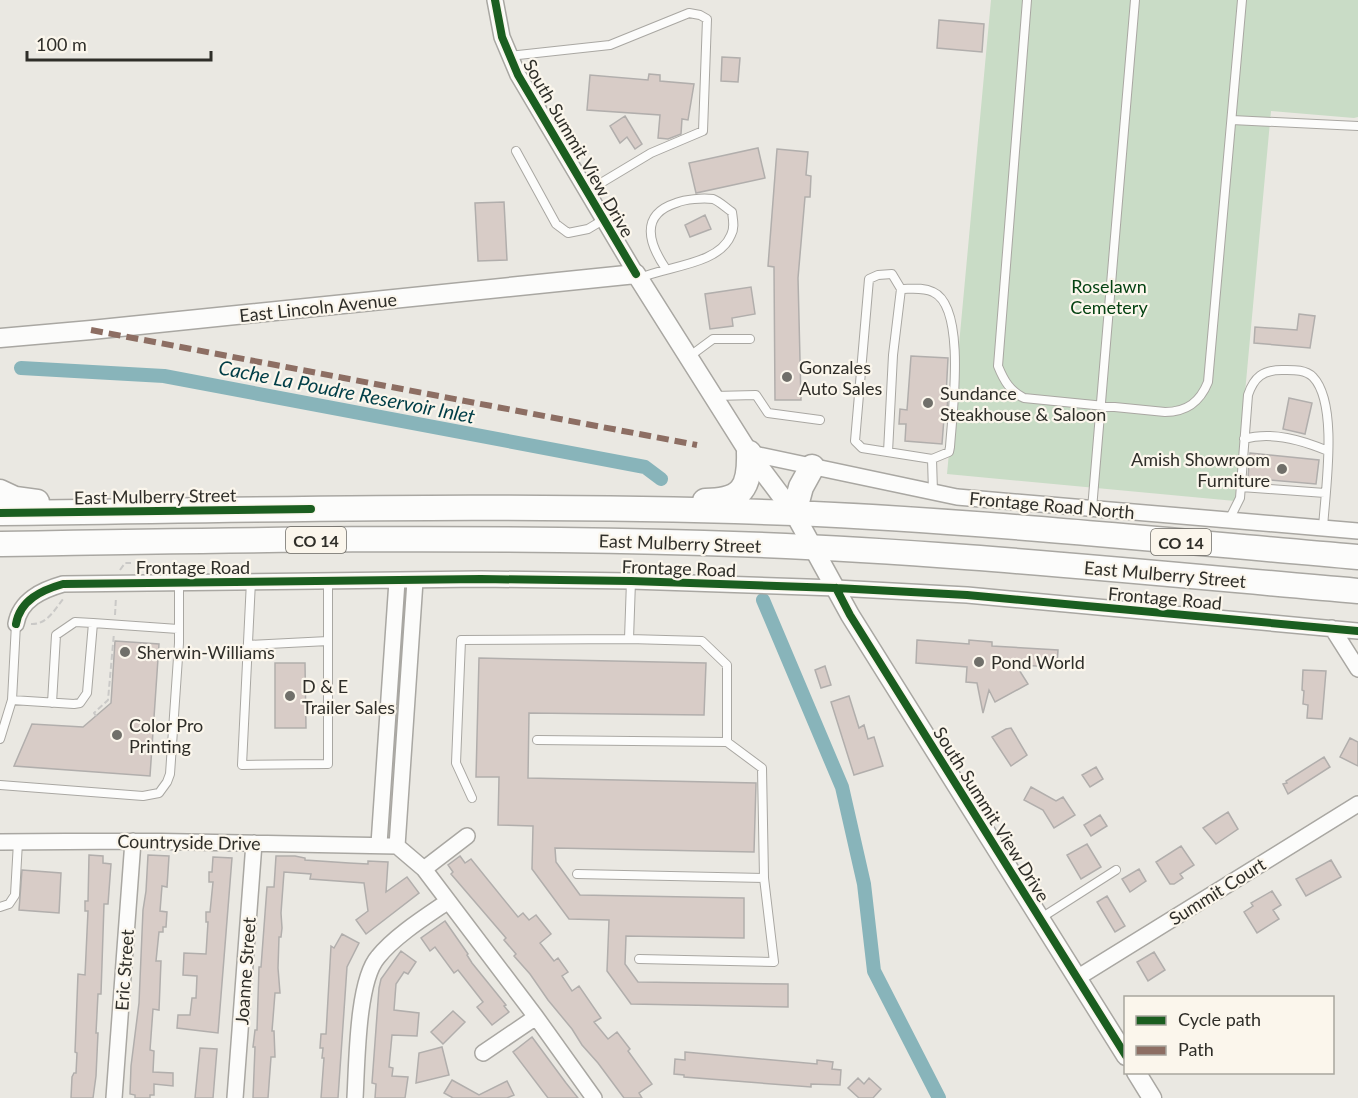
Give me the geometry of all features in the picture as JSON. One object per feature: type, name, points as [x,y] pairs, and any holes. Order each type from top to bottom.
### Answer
[{"type":"highway","points":[[625,510],[668,501],[716,501],[740,494],[745,488],[749,453]]},
{"type":"highway","points":[[794,513],[801,487],[812,467]]},
{"type":"highway","points":[[0,492],[15,499],[30,502],[268,500],[311,509]]},
{"type":"highway","name":"East Mulberry Street","points":[[0,513],[311,509],[794,513],[1003,527],[1358,557]]},
{"type":"highway","name":"East Mulberry Street","points":[[0,544],[472,538],[706,543],[968,557],[1358,591]]},
{"type":"highway","points":[[0,561],[26,553],[175,550],[263,540]]},
{"type":"street","name":"South Summit View Drive","points":[[495,0],[500,29],[509,56],[532,101],[586,192],[749,453],[794,513],[850,615],[1124,1054]]},
{"type":"street","name":"East Lincoln Avenue","points":[[0,338],[637,277]]},
{"type":"street","name":"Frontage Road North","points":[[749,453],[957,497],[1358,531]]},
{"type":"street","name":"Frontage Road","points":[[17,621],[25,604],[48,588],[63,584],[481,579],[836,588],[979,596],[1358,631]]},
{"type":"street","points":[[379,844],[397,581]]},
{"type":"street","points":[[415,581],[397,846],[424,869],[537,1017],[594,1098]]},
{"type":"street","points":[[1332,628],[1358,669]]},
{"type":"street","name":"Summit Court","points":[[1077,978],[1358,804]]},
{"type":"street","points":[[424,869],[467,836]]},
{"type":"street","name":"Countryside Drive","points":[[0,842],[133,841],[397,846]]},
{"type":"street","name":"Eric Street","points":[[114,1098],[133,841]]},
{"type":"street","name":"Joanne Street","points":[[235,1098],[254,843]]},
{"type":"street","points":[[355,1098],[366,979],[377,957],[422,919],[447,902]]},
{"type":"street","points":[[483,1053],[537,1017]]},
{"type":"street","points":[[1137,1074],[1152,1098]]},
{"type":"lane","points":[[1027,0],[999,366],[1007,385],[1014,393],[1024,398],[1177,412],[1198,401],[1204,393],[1210,371],[1242,0]]},
{"type":"lane","points":[[1092,509],[1135,0]]},
{"type":"lane","points":[[509,56],[610,45],[689,13],[700,15],[706,20],[703,131],[651,153],[586,192]]},
{"type":"lane","points":[[1232,120],[1358,126]]},
{"type":"lane","points":[[516,151],[556,224],[568,233],[588,228],[603,220]]},
{"type":"lane","points":[[637,277],[653,272],[666,269],[701,259],[719,252],[731,236],[734,225],[732,212],[715,199],[684,200],[656,213],[651,223],[651,237],[656,254],[666,269]]},
{"type":"lane","points":[[888,452],[893,355],[901,289],[892,274],[878,275],[869,279],[855,441],[862,448],[932,459],[949,452],[950,447],[956,349],[949,309],[934,292],[921,289],[901,289]]},
{"type":"lane","points":[[688,357],[713,339],[750,339]]},
{"type":"lane","points":[[1229,520],[1240,498],[1248,395],[1252,383],[1259,375],[1269,370],[1292,370],[1311,375],[1323,395],[1326,408],[1328,451],[1323,528]]},
{"type":"lane","points":[[713,396],[756,395],[768,413],[820,420]]},
{"type":"lane","points":[[1244,439],[1258,435],[1300,440],[1328,451]]},
{"type":"lane","points":[[932,459],[933,492]]},
{"type":"lane","points":[[1241,487],[1325,493]]},
{"type":"lane","points":[[251,581],[242,765],[328,764],[328,581]]},
{"type":"lane","points":[[629,639],[630,581]]},
{"type":"lane","points":[[0,785],[143,796],[159,793],[167,782],[171,767],[179,582]]},
{"type":"lane","points":[[0,739],[12,700],[17,621]]},
{"type":"lane","points":[[52,703],[56,635],[75,622],[178,629]]},
{"type":"lane","points":[[12,700],[74,704],[86,698],[93,623]]},
{"type":"lane","points":[[472,798],[456,763],[461,640],[702,641],[727,665],[727,742]]},
{"type":"lane","points":[[248,645],[328,641]]},
{"type":"lane","points":[[537,741],[727,742],[762,768],[764,878],[774,962],[639,959]]},
{"type":"lane","points":[[0,907],[9,904],[15,895],[18,842]]},
{"type":"lane","points":[[1040,919],[1116,870]]},
{"type":"lane","points":[[577,874],[764,878]]},
{"type":"path","points":[[96,716],[94,713],[108,700],[119,571],[125,563],[131,563]]},
{"type":"path","points":[[17,621],[29,624],[45,621],[66,596],[70,595]]},
{"type":"green space","name":"Roselawn Cemetery","points":[[991,0],[1358,0],[1358,117],[1271,111],[1235,501],[947,474]]},
{"type":"building","points":[[939,20],[984,24],[982,52],[937,48]]},
{"type":"building","points":[[722,57],[740,58],[738,82],[721,81]]},
{"type":"building","points":[[649,74],[660,75],[660,81],[694,84],[688,120],[682,119],[681,134],[668,139],[658,138],[660,115],[587,110],[590,75],[648,80]]},
{"type":"building","points":[[625,116],[642,144],[635,149],[627,137],[620,143],[610,126]]},
{"type":"building","points":[[758,148],[765,178],[696,193],[689,163]]},
{"type":"building","points":[[777,149],[808,152],[806,175],[811,176],[810,197],[805,197],[798,278],[801,400],[775,400],[774,267],[768,266]]},
{"type":"building","points":[[504,202],[507,260],[478,261],[475,203]]},
{"type":"building","points":[[705,215],[711,229],[690,237],[685,225]]},
{"type":"building","points":[[751,287],[755,314],[732,318],[733,326],[710,329],[705,294]]},
{"type":"building","points":[[1299,314],[1315,316],[1310,348],[1254,343],[1255,327],[1297,330]]},
{"type":"building","name":"Sundance Steakhouse & Saloon","points":[[911,356],[948,358],[947,411],[946,419],[944,418],[942,444],[905,441],[906,424],[899,424],[900,409],[907,410]]},
{"type":"building","points":[[1289,398],[1312,403],[1305,434],[1283,429]]},
{"type":"building","name":"Amish Showroom Furniture","points":[[1250,453],[1319,460],[1316,484],[1248,478]]},
{"type":"building","points":[[917,640],[969,644],[969,640],[992,642],[992,646],[1058,650],[1057,667],[1016,665],[1028,684],[995,702],[989,690],[983,713],[977,683],[966,682],[967,667],[916,663]]},
{"type":"building","points":[[115,641],[159,644],[150,776],[14,766],[32,724],[83,727],[111,703]]},
{"type":"building","points":[[479,658],[706,663],[704,715],[529,713],[528,778],[756,783],[754,852],[555,848],[556,862],[580,895],[744,898],[744,938],[626,936],[625,964],[638,982],[788,984],[788,1007],[631,1004],[607,971],[609,920],[569,919],[532,869],[533,826],[498,825],[499,777],[476,777]]},
{"type":"building","name":"D & E Trailer Sales","points":[[275,663],[305,663],[306,728],[275,728]]},
{"type":"building","points":[[825,666],[831,685],[821,688],[815,670]]},
{"type":"building","points":[[1303,670],[1326,671],[1322,719],[1307,718],[1308,705],[1303,704]]},
{"type":"building","points":[[849,696],[859,728],[864,725],[868,739],[874,737],[883,766],[854,775],[831,702]]},
{"type":"building","points":[[1011,728],[1027,755],[1011,766],[992,737]]},
{"type":"building","points":[[1350,738],[1358,742],[1358,766],[1340,757]]},
{"type":"building","points":[[1324,757],[1330,767],[1288,794],[1283,784]]},
{"type":"building","points":[[1096,767],[1103,779],[1090,787],[1082,775]]},
{"type":"building","points":[[1031,787],[1056,801],[1063,797],[1075,815],[1054,828],[1043,810],[1024,800]]},
{"type":"building","points":[[1228,812],[1238,829],[1216,844],[1203,828]]},
{"type":"building","points":[[1100,815],[1107,826],[1091,836],[1084,825]]},
{"type":"building","points":[[1087,844],[1101,867],[1081,879],[1067,855]]},
{"type":"building","points":[[1181,846],[1194,865],[1180,874],[1183,878],[1170,884],[1156,862]]},
{"type":"building","points":[[89,855],[103,856],[103,863],[111,864],[108,904],[104,904],[101,994],[98,994],[96,1033],[98,1033],[96,1076],[93,1098],[71,1098],[72,1077],[76,1073],[78,974],[85,975],[88,911],[85,911],[85,901],[88,901]]},
{"type":"building","points":[[148,855],[169,856],[167,887],[162,886],[160,911],[167,912],[166,927],[163,927],[163,932],[159,932],[156,961],[161,961],[159,1010],[153,1009],[150,1050],[154,1051],[153,1072],[173,1073],[173,1086],[154,1084],[154,1095],[150,1095],[150,1098],[135,1098],[135,1095],[130,1094],[131,1066],[139,1003]]},
{"type":"building","points":[[276,856],[295,856],[305,858],[305,860],[349,863],[388,862],[386,892],[407,877],[419,893],[366,934],[356,920],[368,911],[364,883],[310,879],[311,874],[284,872],[282,928],[281,937],[279,937],[280,993],[275,993],[272,1031],[274,1031],[275,1057],[271,1057],[268,1098],[253,1098],[255,1047],[253,1047],[255,1030],[257,1030],[259,967],[261,967],[267,887],[274,887]]},
{"type":"building","points":[[460,856],[465,863],[471,859],[518,917],[523,913],[529,920],[536,915],[551,934],[540,943],[554,961],[558,958],[568,972],[562,976],[572,991],[579,986],[601,1018],[594,1022],[608,1039],[617,1032],[652,1084],[639,1093],[642,1098],[624,1098],[514,956],[516,954],[504,940],[506,938],[451,874],[453,872],[448,865]]},
{"type":"building","points":[[213,857],[232,858],[218,1033],[177,1028],[178,1015],[190,1015],[192,998],[196,998],[197,976],[183,975],[184,953],[206,954],[208,922],[206,922],[206,912],[210,912],[213,882],[209,882],[209,872],[212,872]]},
{"type":"building","points":[[1331,860],[1341,877],[1306,896],[1296,879]]},
{"type":"building","points":[[1139,869],[1146,881],[1130,892],[1122,879]]},
{"type":"building","points":[[22,870],[61,873],[59,913],[19,910]]},
{"type":"building","points":[[1272,891],[1281,905],[1273,910],[1279,919],[1257,933],[1244,912],[1253,906],[1251,903]]},
{"type":"building","points":[[1107,896],[1125,926],[1115,932],[1097,902]]},
{"type":"building","points":[[445,921],[472,963],[506,1005],[504,1006],[509,1012],[492,1025],[477,1007],[483,1002],[458,970],[454,973],[435,947],[430,951],[421,938]]},
{"type":"building","points":[[342,934],[359,943],[347,967],[338,1098],[321,1098],[324,1058],[322,1058],[323,1048],[320,1048],[321,1034],[326,1034],[331,946],[334,948]]},
{"type":"building","points":[[401,951],[416,962],[408,974],[404,972],[396,984],[394,1010],[419,1013],[417,1036],[392,1035],[389,1067],[393,1068],[392,1076],[408,1077],[405,1098],[375,1098],[376,1084],[372,1083],[379,988],[381,979]]},
{"type":"building","points":[[1154,952],[1165,970],[1148,981],[1137,962]]},
{"type":"building","points":[[453,1011],[465,1022],[443,1044],[431,1032]]},
{"type":"building","points":[[532,1037],[578,1098],[548,1098],[513,1052]]},
{"type":"building","points":[[442,1047],[449,1075],[416,1083],[419,1053]]},
{"type":"building","points":[[200,1048],[217,1049],[213,1098],[195,1098]]},
{"type":"building","points":[[685,1052],[817,1064],[817,1060],[833,1062],[832,1069],[841,1070],[840,1085],[811,1084],[811,1087],[684,1077],[684,1075],[674,1074],[675,1059],[685,1060]]},
{"type":"building","points":[[858,1078],[864,1084],[869,1078],[881,1089],[873,1098],[859,1098],[848,1088]]},
{"type":"building","points":[[452,1080],[479,1095],[507,1081],[514,1095],[507,1098],[453,1098],[444,1093]]},
{"type":"waterway","name":"Cache La Poudre Reservoir Inlet","points":[[21,368],[164,376],[645,467],[661,479]]},
{"type":"waterway","name":"Cache La Poudre Reservoir Inlet","points":[[763,600],[842,787],[864,884],[874,971],[939,1098]]},
{"type":"marked path","points":[[91,330],[697,445]]},
{"type":"cycle path","points":[[495,0],[502,37],[518,75],[636,274]]},
{"type":"cycle path","points":[[0,513],[311,509]]},
{"type":"cycle path","points":[[16,624],[27,602],[47,589],[63,584],[481,579],[631,581],[967,595],[1358,631]]},
{"type":"cycle path","points":[[836,588],[850,615],[1124,1053]]},
{"type":"place","name":"Gonzales Auto Sales","points":[[787,377]]},
{"type":"place","name":"Sundance Steakhouse & Saloon","points":[[928,403]]},
{"type":"place","name":"Amish Showroom Furniture","points":[[1282,469]]},
{"type":"place","name":"Sherwin-Williams","points":[[125,652]]},
{"type":"place","name":"Pond World","points":[[979,662]]},
{"type":"place","name":"D & E Trailer Sales","points":[[290,696]]},
{"type":"place","name":"Color Pro Printing","points":[[117,735]]}]
